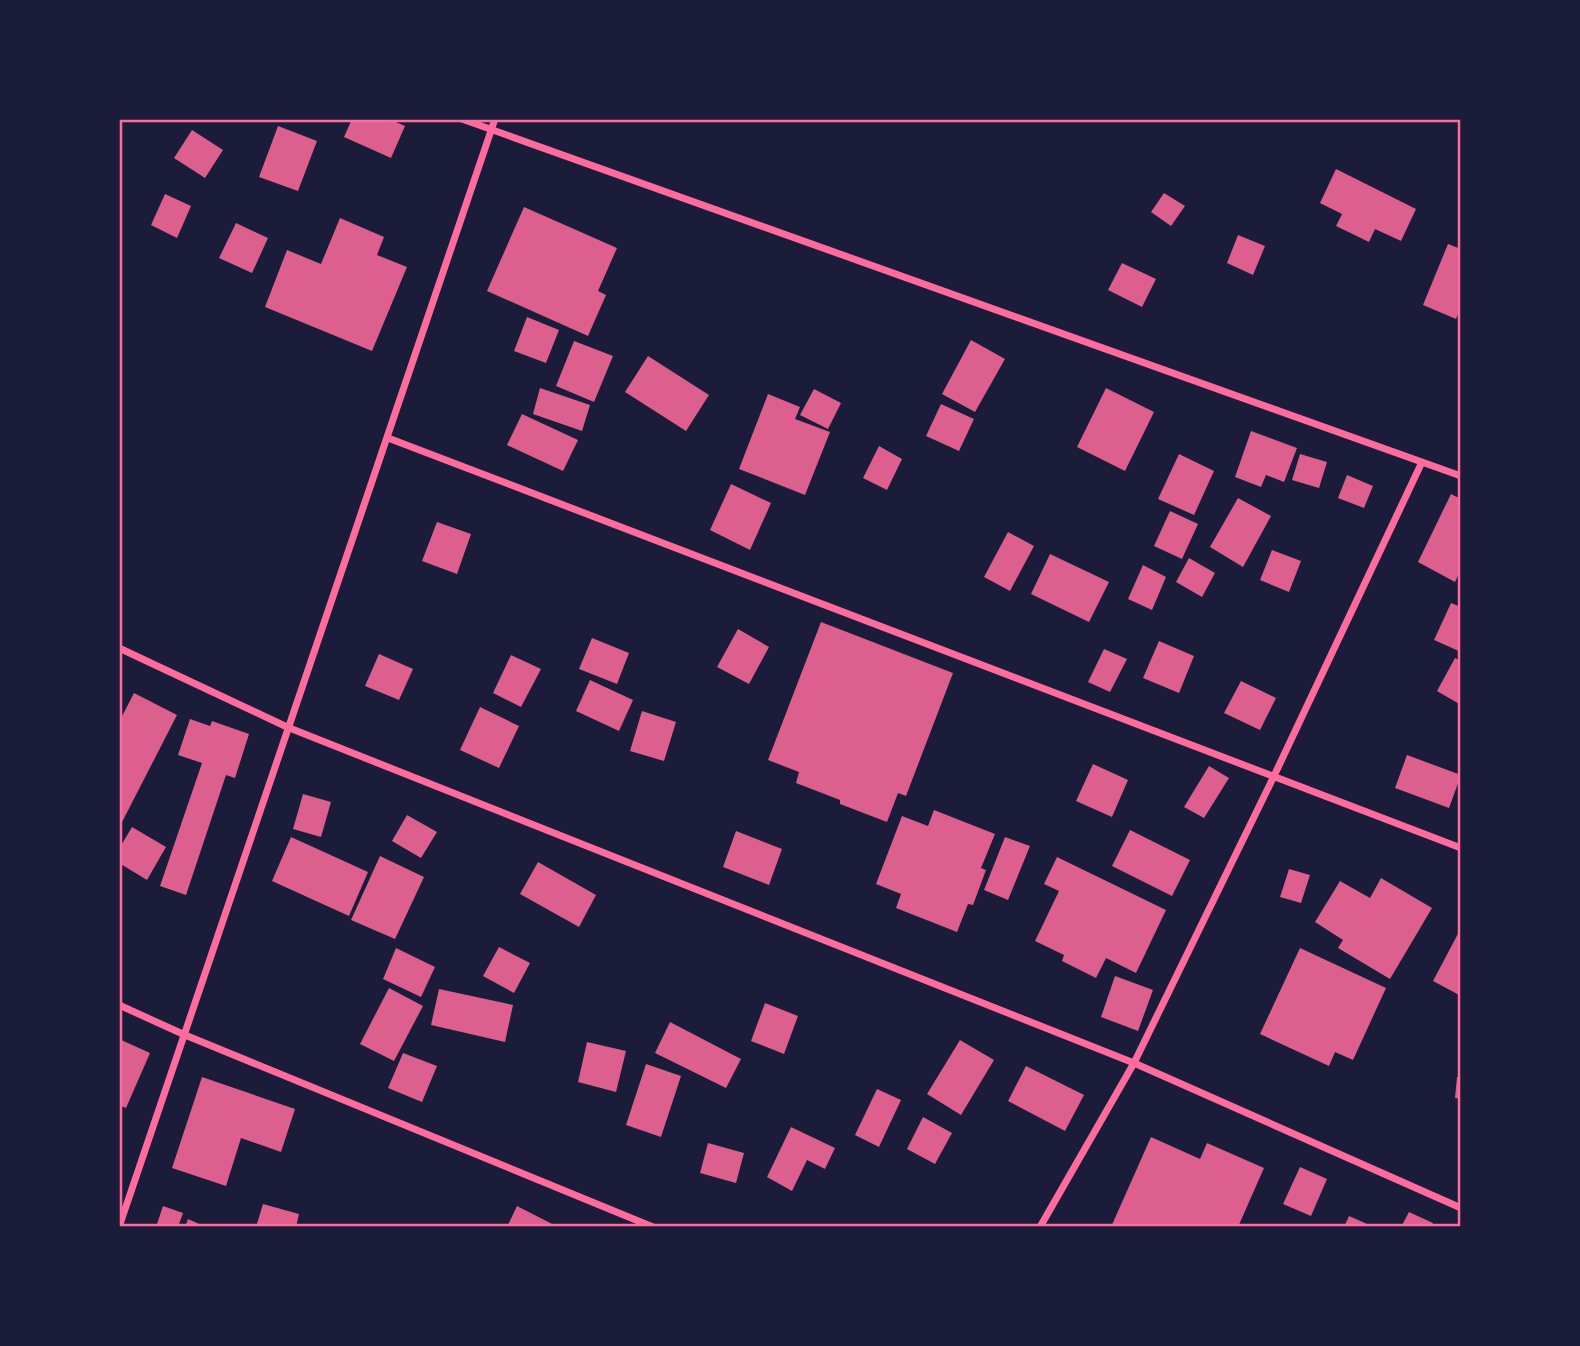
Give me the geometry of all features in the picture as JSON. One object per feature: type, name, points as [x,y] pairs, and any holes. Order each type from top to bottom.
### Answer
[{"type":"street","points":[[462,119],[1461,476]]},
{"type":"street","points":[[120,1227],[287,727],[495,119]]},
{"type":"street","points":[[388,438],[1461,848]]},
{"type":"street","points":[[1040,1227],[1134,1063],[1274,776],[1422,462]]},
{"type":"street","points":[[119,648],[287,727],[1134,1063],[1461,1208]]},
{"type":"street","points":[[119,1005],[185,1035],[653,1227]]},
{"type":"building","points":[[352,119],[389,119],[405,126],[391,158],[344,137]]},
{"type":"building","points":[[278,126],[317,141],[298,191],[259,177]]},
{"type":"building","points":[[192,130],[223,150],[205,178],[174,158]]},
{"type":"building","points":[[1336,169],[1416,209],[1401,241],[1375,229],[1369,242],[1336,226],[1342,214],[1320,203]]},
{"type":"building","points":[[1164,193],[1185,206],[1171,226],[1151,212]]},
{"type":"building","points":[[165,194],[191,206],[177,238],[151,225]]},
{"type":"building","points":[[524,207],[617,248],[598,291],[606,295],[588,336],[487,291]]},
{"type":"building","points":[[340,218],[384,237],[377,255],[407,267],[372,351],[265,307],[287,250],[321,264]]},
{"type":"building","points":[[236,223],[268,238],[252,273],[219,258]]},
{"type":"building","points":[[1238,235],[1265,246],[1253,275],[1227,263]]},
{"type":"building","points":[[1448,244],[1461,249],[1461,307],[1456,319],[1423,305]]},
{"type":"building","points":[[1122,263],[1156,279],[1142,307],[1108,290]]},
{"type":"building","points":[[527,317],[559,330],[546,363],[514,351]]},
{"type":"building","points":[[971,340],[1005,359],[975,412],[942,394]]},
{"type":"building","points":[[574,341],[613,356],[594,402],[556,386]]},
{"type":"building","points":[[648,356],[709,395],[686,431],[625,392]]},
{"type":"building","points":[[540,388],[590,405],[582,431],[533,414]]},
{"type":"building","points":[[1106,388],[1154,412],[1125,471],[1077,447]]},
{"type":"building","points":[[814,389],[841,403],[828,429],[800,415]]},
{"type":"building","points":[[768,394],[800,407],[795,419],[830,432],[805,495],[739,469]]},
{"type":"building","points":[[941,404],[974,419],[959,451],[926,436]]},
{"type":"building","points":[[522,414],[578,440],[563,471],[507,445]]},
{"type":"building","points":[[1251,431],[1297,448],[1284,482],[1266,475],[1261,487],[1235,477]]},
{"type":"building","points":[[879,446],[902,459],[887,490],[863,478]]},
{"type":"building","points":[[1179,454],[1214,471],[1194,515],[1158,499]]},
{"type":"building","points":[[1300,454],[1327,462],[1319,488],[1292,480]]},
{"type":"building","points":[[1347,475],[1373,486],[1364,508],[1338,498]]},
{"type":"building","points":[[731,484],[771,503],[750,550],[710,530]]},
{"type":"building","points":[[1451,494],[1461,499],[1461,569],[1455,582],[1418,562]]},
{"type":"building","points":[[1238,498],[1271,516],[1243,567],[1210,547]]},
{"type":"building","points":[[1170,511],[1198,524],[1182,559],[1154,546]]},
{"type":"building","points":[[437,522],[471,534],[457,574],[422,561]]},
{"type":"building","points":[[1008,532],[1034,546],[1010,591],[984,577]]},
{"type":"building","points":[[1272,550],[1301,561],[1289,592],[1260,580]]},
{"type":"building","points":[[1050,554],[1109,582],[1089,622],[1031,594]]},
{"type":"building","points":[[1189,558],[1215,573],[1202,597],[1176,582]]},
{"type":"building","points":[[1143,565],[1166,577],[1152,610],[1128,599]]},
{"type":"building","points":[[1451,603],[1461,607],[1461,652],[1434,640]]},
{"type":"building","points":[[821,622],[953,673],[906,796],[898,793],[887,822],[796,783],[799,772],[768,760]]},
{"type":"building","points":[[738,629],[769,647],[749,684],[717,667]]},
{"type":"building","points":[[592,638],[629,653],[617,684],[579,669]]},
{"type":"building","points":[[1159,641],[1194,656],[1179,693],[1143,678]]},
{"type":"building","points":[[1104,649],[1127,659],[1110,692],[1088,682]]},
{"type":"building","points":[[379,654],[413,669],[399,700],[365,686]]},
{"type":"building","points":[[511,655],[541,669],[521,707],[493,693]]},
{"type":"building","points":[[1455,658],[1461,661],[1461,705],[1437,691]]},
{"type":"building","points":[[590,680],[633,700],[619,731],[576,711]]},
{"type":"building","points":[[1241,681],[1276,698],[1260,730],[1224,713]]},
{"type":"building","points":[[134,693],[177,715],[119,828],[119,722]]},
{"type":"building","points":[[480,707],[519,726],[499,768],[460,750]]},
{"type":"building","points":[[642,711],[676,722],[664,761],[630,751]]},
{"type":"building","points":[[190,719],[210,726],[212,721],[249,734],[235,778],[226,775],[186,895],[160,886],[202,763],[178,755]]},
{"type":"building","points":[[1407,755],[1461,775],[1449,808],[1395,788]]},
{"type":"building","points":[[1093,764],[1128,780],[1112,817],[1076,801]]},
{"type":"building","points":[[1209,766],[1229,778],[1204,818],[1184,807]]},
{"type":"building","points":[[303,794],[331,802],[321,837],[293,829]]},
{"type":"building","points":[[934,810],[995,834],[981,868],[986,870],[973,905],[968,904],[957,932],[896,908],[901,894],[876,884],[902,816],[928,826]]},
{"type":"building","points":[[407,815],[437,832],[421,858],[392,841]]},
{"type":"building","points":[[132,827],[166,847],[147,880],[119,863],[119,849]]},
{"type":"building","points":[[1130,830],[1190,860],[1172,896],[1112,866]]},
{"type":"building","points":[[736,831],[782,849],[769,885],[723,867]]},
{"type":"building","points":[[291,837],[368,872],[349,916],[272,881]]},
{"type":"building","points":[[1005,837],[1030,846],[1008,900],[984,890]]},
{"type":"building","points":[[380,856],[424,877],[395,939],[351,920]]},
{"type":"building","points":[[1057,857],[1166,910],[1136,973],[1106,958],[1096,978],[1062,961],[1064,955],[1035,941],[1059,891],[1044,884]]},
{"type":"building","points":[[538,862],[596,895],[579,927],[520,894]]},
{"type":"building","points":[[1289,869],[1310,875],[1301,903],[1280,897]]},
{"type":"building","points":[[1381,878],[1432,908],[1390,979],[1338,948],[1343,940],[1315,922],[1340,881],[1370,898]]},
{"type":"building","points":[[1461,928],[1461,996],[1433,981]]},
{"type":"building","points":[[499,947],[530,963],[514,993],[483,976]]},
{"type":"building","points":[[396,948],[435,967],[421,997],[383,979]]},
{"type":"building","points":[[1300,948],[1386,988],[1353,1060],[1335,1052],[1329,1066],[1260,1034]]},
{"type":"building","points":[[1115,976],[1153,990],[1138,1031],[1101,1017]]},
{"type":"building","points":[[389,988],[423,1006],[394,1061],[360,1044]]},
{"type":"building","points":[[439,989],[513,1005],[505,1042],[431,1025]]},
{"type":"building","points":[[765,1003],[798,1016],[784,1054],[751,1041]]},
{"type":"building","points":[[670,1022],[741,1059],[726,1088],[655,1053]]},
{"type":"building","points":[[119,1039],[150,1053],[126,1108],[119,1105]]},
{"type":"building","points":[[960,1040],[994,1060],[961,1115],[927,1094]]},
{"type":"building","points":[[587,1042],[626,1051],[616,1092],[578,1082]]},
{"type":"building","points":[[403,1053],[437,1066],[422,1102],[388,1088]]},
{"type":"building","points":[[646,1064],[681,1076],[661,1137],[626,1125]]},
{"type":"building","points":[[1026,1066],[1084,1095],[1065,1131],[1008,1101]]},
{"type":"building","points":[[202,1077],[295,1109],[281,1152],[241,1138],[226,1186],[172,1168]]},
{"type":"building","points":[[1457,1077],[1461,1077],[1461,1099],[1455,1098]]},
{"type":"building","points":[[877,1089],[901,1100],[879,1147],[855,1135]]},
{"type":"building","points":[[923,1117],[952,1133],[935,1164],[907,1149]]},
{"type":"building","points":[[791,1127],[835,1148],[825,1169],[807,1160],[792,1191],[767,1177]]},
{"type":"building","points":[[1151,1137],[1200,1159],[1207,1143],[1264,1168],[1238,1227],[1111,1227]]},
{"type":"building","points":[[708,1143],[744,1153],[736,1183],[700,1173]]},
{"type":"building","points":[[1300,1167],[1327,1179],[1311,1216],[1283,1204]]},
{"type":"building","points":[[263,1204],[299,1214],[296,1227],[256,1227]]},
{"type":"building","points":[[163,1206],[183,1213],[178,1227],[156,1227]]},
{"type":"building","points":[[517,1206],[558,1227],[507,1227]]},
{"type":"building","points":[[1409,1212],[1433,1223],[1431,1227],[1401,1227]]},
{"type":"building","points":[[1349,1216],[1374,1227],[1344,1227]]},
{"type":"building","points":[[188,1219],[206,1227],[185,1227]]}]
